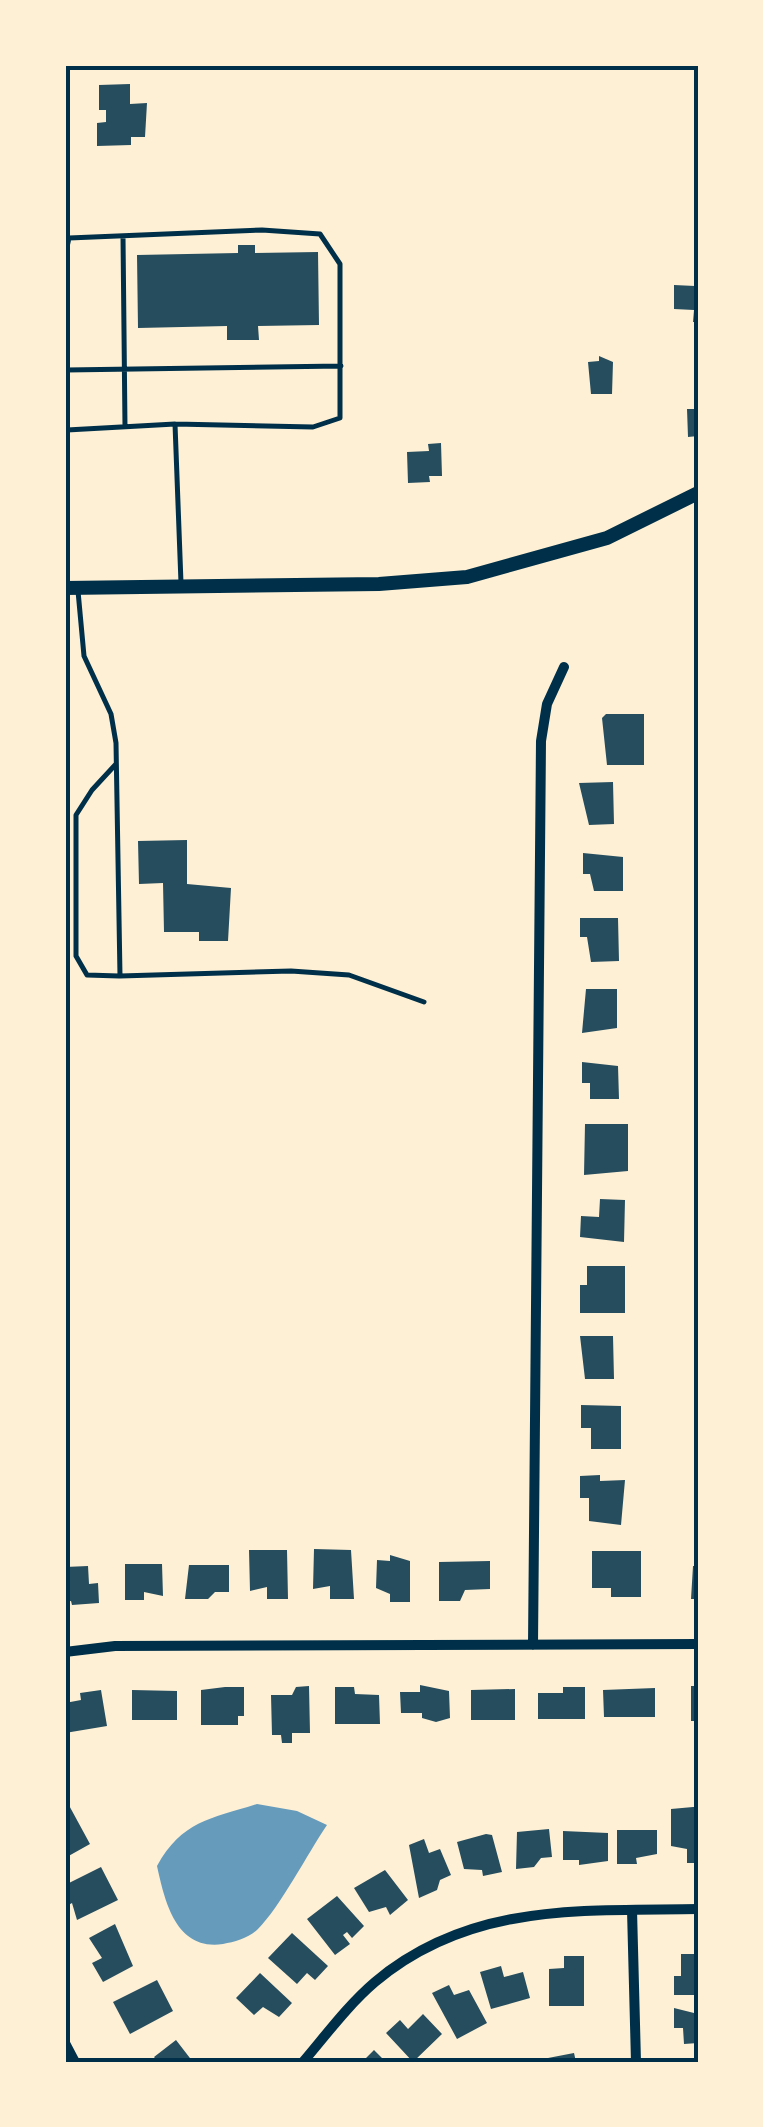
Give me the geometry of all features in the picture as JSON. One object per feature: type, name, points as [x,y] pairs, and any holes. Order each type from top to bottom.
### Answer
[{"type":"main road","points":[[72,588],[379,584],[467,577],[548,558],[608,538],[698,493]]},
{"type":"street","points":[[532,1645],[542,740],[548,704],[564,667]]},
{"type":"street","points":[[65,1652],[115,1646],[698,1644]]},
{"type":"street","points":[[303,2062],[371,1986],[438,1940],[516,1914],[698,1909]]},
{"type":"street","points":[[632,1910],[636,2062]]},
{"type":"street","points":[[65,2043],[74,2062]]},
{"type":"lane","points":[[65,256],[68,238],[262,230],[320,234],[340,264],[340,418],[312,427],[175,424],[67,430],[65,343]]},
{"type":"lane","points":[[122,236],[124,427]]},
{"type":"lane","points":[[66,370],[341,366]]},
{"type":"lane","points":[[175,424],[180,586]]},
{"type":"lane","points":[[72,588],[84,656],[111,714],[116,764],[120,976]]},
{"type":"lane","points":[[116,764],[76,815],[76,956],[87,976],[290,972],[349,975],[424,1002]]},
{"type":"water","points":[[257,1804],[297,1811],[327,1825],[267,1919],[254,1932],[223,1944],[194,1940],[175,1921],[157,1866],[187,1831],[211,1818]]},
{"type":"building","points":[[130,84],[130,104],[147,103],[145,137],[131,137],[131,145],[97,146],[97,123],[106,122],[106,110],[99,110],[99,85]]},
{"type":"building","points":[[238,245],[255,245],[255,253],[318,252],[319,325],[258,326],[259,340],[227,340],[227,326],[138,328],[137,255],[238,253]]},
{"type":"building","points":[[695,278],[698,322],[693,322],[694,310],[674,309],[674,285],[695,286]]},
{"type":"building","points":[[599,356],[613,362],[612,394],[591,394],[588,362],[599,361]]},
{"type":"building","points":[[687,409],[698,409],[698,436],[688,437]]},
{"type":"building","points":[[441,443],[442,476],[429,476],[430,482],[408,483],[407,452],[429,451],[428,444]]},
{"type":"building","points":[[606,714],[644,714],[644,765],[607,765],[602,718]]},
{"type":"building","points":[[613,782],[614,824],[589,825],[579,783]]},
{"type":"building","points":[[187,840],[187,884],[231,888],[228,941],[199,941],[199,932],[164,932],[163,883],[139,884],[138,841]]},
{"type":"building","points":[[583,853],[623,857],[623,891],[594,891],[590,874],[583,874]]},
{"type":"building","points":[[580,918],[618,918],[619,961],[591,962],[587,937],[580,937]]},
{"type":"building","points":[[586,989],[617,989],[617,1028],[582,1033]]},
{"type":"building","points":[[582,1062],[618,1066],[619,1099],[590,1099],[590,1083],[582,1083]]},
{"type":"building","points":[[585,1124],[628,1124],[628,1171],[584,1175]]},
{"type":"building","points":[[600,1199],[625,1200],[624,1242],[580,1237],[581,1216],[599,1217]]},
{"type":"building","points":[[587,1266],[625,1266],[625,1313],[580,1313],[580,1285],[587,1285]]},
{"type":"building","points":[[580,1336],[613,1336],[614,1379],[585,1379]]},
{"type":"building","points":[[581,1405],[621,1406],[621,1449],[591,1449],[591,1428],[581,1428]]},
{"type":"building","points":[[600,1475],[600,1481],[625,1480],[621,1525],[589,1521],[589,1498],[580,1498],[580,1476]]},
{"type":"building","points":[[314,1549],[351,1550],[354,1599],[330,1599],[330,1586],[313,1589]]},
{"type":"building","points":[[249,1550],[287,1550],[288,1599],[267,1599],[267,1587],[250,1591]]},
{"type":"building","points":[[592,1551],[641,1551],[641,1597],[611,1597],[611,1588],[592,1588]]},
{"type":"building","points":[[390,1555],[410,1561],[410,1602],[390,1602],[390,1594],[376,1588],[377,1560],[390,1561]]},
{"type":"building","points":[[490,1561],[490,1589],[465,1590],[460,1601],[439,1601],[439,1562]]},
{"type":"building","points":[[125,1564],[162,1564],[163,1596],[144,1592],[144,1600],[125,1600]]},
{"type":"building","points":[[189,1565],[229,1565],[229,1592],[215,1592],[208,1599],[185,1599]]},
{"type":"building","points":[[88,1566],[89,1584],[98,1583],[99,1603],[65,1602],[65,1567]]},
{"type":"building","points":[[693,1566],[698,1566],[698,1599],[691,1599]]},
{"type":"building","points":[[420,1685],[449,1691],[450,1718],[436,1722],[422,1718],[422,1713],[401,1713],[400,1692],[420,1692]]},
{"type":"building","points":[[309,1686],[310,1733],[292,1733],[292,1743],[282,1743],[281,1735],[272,1735],[271,1695],[292,1695],[296,1687]]},
{"type":"building","points":[[691,1686],[698,1686],[698,1721],[691,1721]]},
{"type":"building","points":[[244,1687],[244,1716],[238,1716],[238,1725],[201,1725],[201,1690]]},
{"type":"building","points":[[335,1687],[354,1687],[355,1694],[379,1695],[380,1724],[335,1724]]},
{"type":"building","points":[[563,1687],[585,1687],[585,1719],[538,1719],[538,1693],[563,1693]]},
{"type":"building","points":[[655,1688],[655,1717],[604,1717],[603,1690]]},
{"type":"building","points":[[515,1689],[515,1720],[471,1720],[471,1690]]},
{"type":"building","points":[[101,1690],[107,1726],[65,1733],[65,1703],[81,1700],[80,1693]]},
{"type":"building","points":[[132,1690],[177,1691],[177,1720],[132,1720]]},
{"type":"building","points":[[65,1798],[90,1844],[65,1858]]},
{"type":"building","points":[[698,1807],[698,1863],[687,1863],[687,1849],[671,1846],[671,1809]]},
{"type":"building","points":[[549,1829],[552,1857],[541,1858],[534,1867],[516,1869],[517,1832]]},
{"type":"building","points":[[617,1830],[657,1830],[657,1854],[636,1858],[637,1864],[617,1864]]},
{"type":"building","points":[[563,1831],[608,1833],[608,1861],[579,1865],[579,1860],[563,1860]]},
{"type":"building","points":[[492,1835],[502,1872],[483,1876],[482,1870],[464,1869],[457,1842]]},
{"type":"building","points":[[424,1839],[429,1853],[440,1849],[451,1875],[440,1880],[437,1890],[419,1898],[409,1845]]},
{"type":"building","points":[[101,1867],[118,1900],[77,1920],[72,1903],[65,1907],[65,1885]]},
{"type":"building","points":[[385,1870],[408,1900],[390,1915],[386,1907],[369,1912],[354,1888]]},
{"type":"building","points":[[337,1896],[364,1926],[352,1938],[347,1932],[343,1935],[350,1944],[335,1955],[307,1919]]},
{"type":"building","points":[[115,1924],[133,1966],[103,1982],[92,1963],[102,1958],[89,1938]]},
{"type":"building","points":[[292,1933],[328,1966],[315,1980],[307,1973],[297,1984],[268,1958]]},
{"type":"building","points":[[681,1954],[698,1954],[698,1995],[674,1995],[674,1976],[681,1976]]},
{"type":"building","points":[[564,1956],[584,1956],[584,2006],[549,2006],[549,1969],[564,1968]]},
{"type":"building","points":[[501,1966],[504,1977],[523,1972],[530,1998],[491,2009],[480,1972]]},
{"type":"building","points":[[260,1973],[292,2003],[279,2017],[263,2007],[254,2015],[236,1998]]},
{"type":"building","points":[[157,1980],[173,2011],[130,2034],[113,2002]]},
{"type":"building","points":[[449,1985],[454,1995],[469,1990],[487,2023],[457,2039],[432,1993]]},
{"type":"building","points":[[674,2008],[698,2014],[698,2043],[684,2044],[683,2028],[674,2028]]},
{"type":"building","points":[[423,2014],[442,2034],[413,2062],[386,2033],[400,2020],[408,2029]]},
{"type":"building","points":[[176,2040],[193,2062],[158,2062],[154,2057]]},
{"type":"building","points":[[374,2050],[386,2062],[362,2062]]},
{"type":"building","points":[[574,2053],[576,2062],[549,2062],[548,2058]]}]
